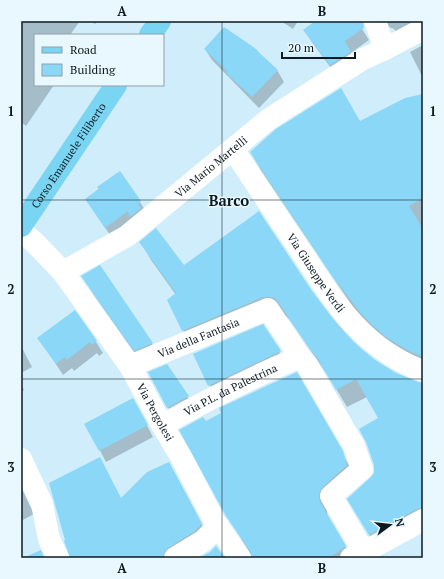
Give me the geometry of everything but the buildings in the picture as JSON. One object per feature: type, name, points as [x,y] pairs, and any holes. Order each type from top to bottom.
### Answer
[{"type":"main road","points":[[151,34],[160,21]]},
{"type":"main road","name":"Corso Emanuele Filiberto","points":[[21,226],[115,86]]},
{"type":"street","points":[[375,21],[385,49]]},
{"type":"street","name":"Via Mario Martelli","points":[[63,272],[127,236],[269,119],[363,59],[423,29]]},
{"type":"street","name":"Via Giuseppe Verdi","points":[[233,149],[337,306],[369,341],[405,365],[423,371]]},
{"type":"street","points":[[21,231],[34,242],[63,272]]},
{"type":"street","name":"Via Pergolesi","points":[[63,272],[130,366],[218,526],[240,558]]},
{"type":"street","name":"Via della Fantasia","points":[[130,366],[268,309],[300,357]]},
{"type":"street","points":[[300,357],[307,365],[354,446],[362,469],[331,496],[357,555],[423,520]]},
{"type":"street","name":"Via P.L. da Palestrina","points":[[162,425],[202,402],[300,357]]},
{"type":"street","points":[[21,459],[42,504],[49,539],[58,558]]},
{"type":"street","points":[[175,558],[203,541],[218,526]]},
{"type":"district","name":"Barco","points":[[229,201]]}]
